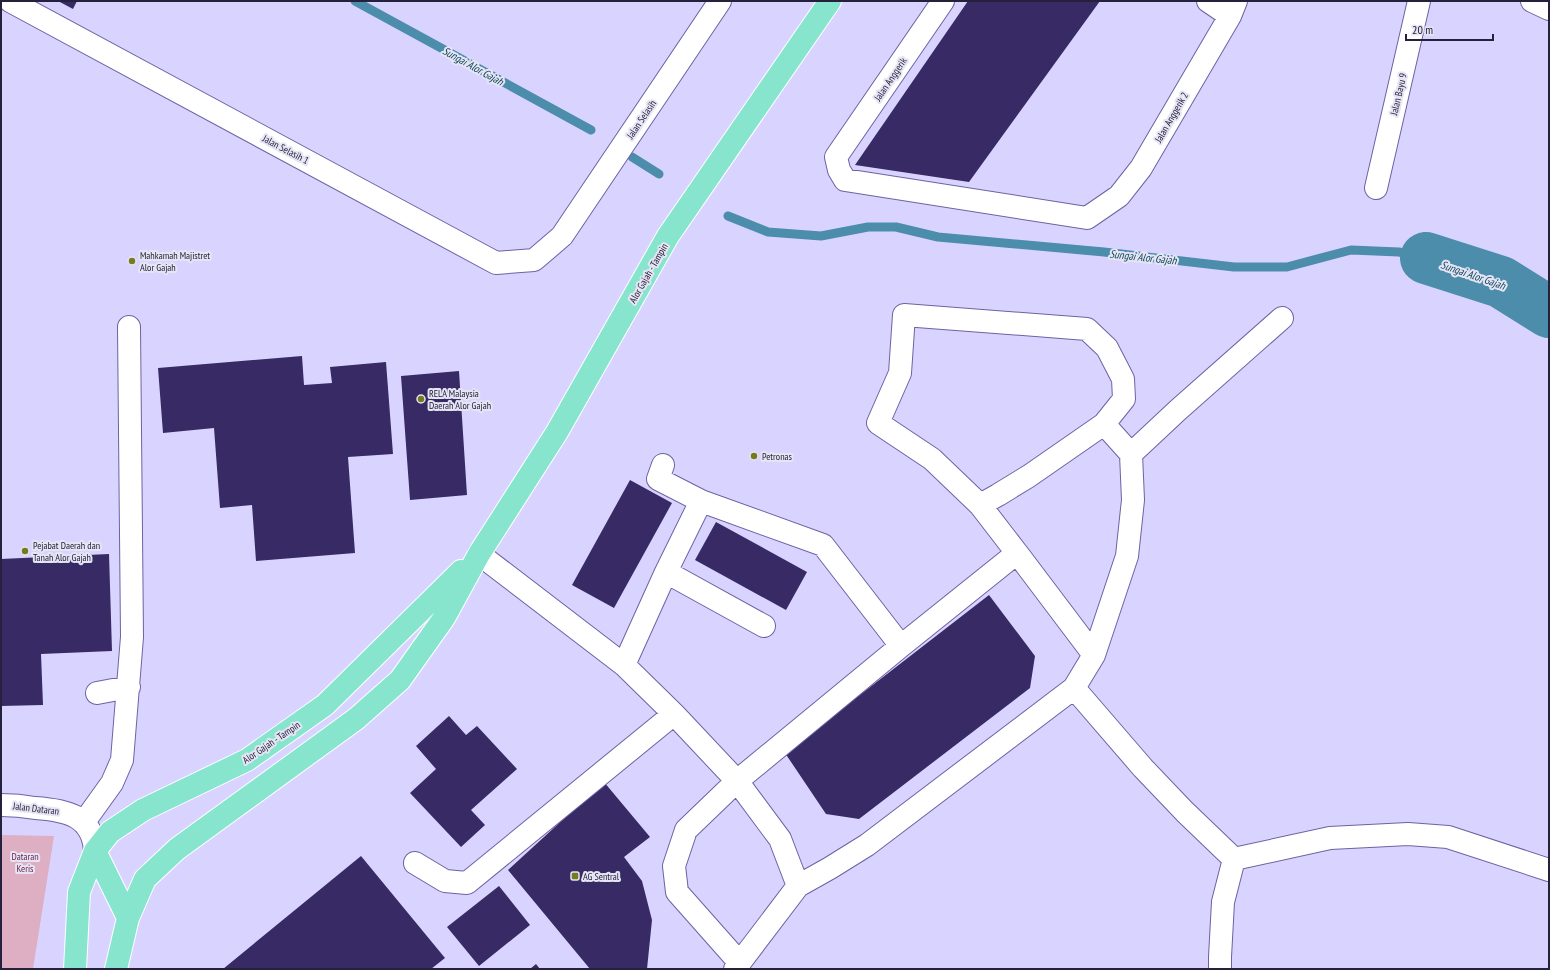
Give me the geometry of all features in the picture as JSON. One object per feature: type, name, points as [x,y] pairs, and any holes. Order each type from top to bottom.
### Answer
[{"type":"main road","name":"Alor Gajah - Tampin","points":[[116,969],[128,918],[146,880],[176,850],[356,719],[400,680],[444,618],[479,554],[557,432],[668,236],[830,1]]},
{"type":"main road","name":"Alor Gajah - Tampin","points":[[75,969],[79,892],[95,851],[110,832],[143,810],[247,760],[324,705],[479,554]]},
{"type":"main road","points":[[95,851],[128,918]]},
{"type":"street","name":"Jalan Selasih 1","points":[[10,1],[496,262],[534,260],[562,236]]},
{"type":"street","name":"Jalan Selasih","points":[[562,236],[720,1]]},
{"type":"street","name":"Jalan Anggerik","points":[[943,1],[836,157],[839,170],[845,180],[1087,218]]},
{"type":"street","points":[[1208,1],[1233,8]]},
{"type":"street","name":"Jalan Bayu 9","points":[[1376,188],[1419,1]]},
{"type":"street","points":[[1532,1],[1549,9]]},
{"type":"street","name":"Jalan Anggerik 2","points":[[1087,218],[1119,196],[1141,168],[1233,8]]},
{"type":"street","points":[[980,505],[1029,476],[1104,424],[1124,399],[1123,379],[1107,348],[1086,329],[904,315],[900,373],[878,423],[932,459],[980,505],[1094,655]]},
{"type":"street","points":[[1131,454],[1178,410],[1282,318]]},
{"type":"street","points":[[95,851],[94,840],[84,822],[112,783],[122,760],[129,687],[132,637],[129,327]]},
{"type":"street","points":[[1017,553],[737,781],[686,830],[674,866],[677,892],[737,966],[798,886],[867,845],[1074,688],[1094,655],[1127,556],[1133,500],[1131,454],[1104,424]]},
{"type":"street","points":[[663,465],[658,479],[701,501],[823,545],[901,646]]},
{"type":"street","points":[[624,665],[666,572],[701,501]]},
{"type":"street","points":[[479,554],[624,665],[674,714],[737,781],[780,839],[798,886]]},
{"type":"street","points":[[666,572],[764,626]]},
{"type":"street","points":[[97,692],[129,687]]},
{"type":"street","points":[[1074,688],[1142,768],[1184,812],[1234,858]]},
{"type":"street","points":[[415,863],[445,881],[467,883],[674,714]]},
{"type":"street","name":"Jalan Dataran","points":[[1,805],[68,812],[84,822]]},
{"type":"street","points":[[1234,858],[1330,838],[1408,834],[1448,837],[1549,870]]},
{"type":"street","points":[[1220,969],[1223,902],[1234,858]]},
{"type":"green space","name":"Dataran Keris","points":[[1,835],[54,836],[33,969],[1,969]]},
{"type":"building","points":[[58,1],[77,1],[73,9]]},
{"type":"building","points":[[968,1],[1100,1],[969,182],[855,165]]},
{"type":"building","points":[[302,356],[304,385],[332,383],[330,367],[386,362],[393,454],[348,457],[355,553],[256,561],[252,505],[220,508],[214,428],[163,433],[158,368]]},
{"type":"building","points":[[459,371],[467,495],[410,500],[401,376]]},
{"type":"building","points":[[630,480],[672,503],[614,608],[572,585]]},
{"type":"building","points":[[716,522],[807,572],[786,610],[695,560]]},
{"type":"building","points":[[109,554],[112,651],[41,654],[43,705],[1,706],[1,559]]},
{"type":"building","points":[[989,595],[1035,656],[1030,688],[859,819],[826,814],[785,753]]},
{"type":"building","points":[[449,716],[466,735],[477,726],[517,769],[471,810],[485,825],[461,847],[410,793],[436,769],[416,746]]},
{"type":"building","name":"AG Sentral","points":[[604,782],[650,837],[624,857],[642,881],[652,920],[647,969],[590,969],[508,870]]},
{"type":"building","points":[[361,856],[445,958],[431,969],[223,969]]},
{"type":"building","points":[[499,886],[530,925],[479,966],[447,927]]},
{"type":"building","points":[[536,964],[540,969],[530,969]]},
{"type":"waterway","name":"Sungai Alor Gajah","points":[[355,1],[591,130]]},
{"type":"waterway","name":"Sungai Alor Gajah","points":[[632,157],[659,174]]},
{"type":"waterway","name":"Sungai Alor Gajah","points":[[728,216],[768,232],[821,236],[868,227],[896,227],[938,237],[1104,252],[1234,267],[1287,267],[1351,250],[1399,252],[1426,258]]},
{"type":"waterway","name":"Sungai Alor Gajah","points":[[1426,258],[1501,282],[1549,312]]},
{"type":"place","name":"Mahkamah Majistret Alor Gajah","points":[[132,261]]},
{"type":"place","name":"RELA Malaysia Daerah Alor Gajah","points":[[421,399]]},
{"type":"place","name":"Petronas","points":[[754,456]]},
{"type":"place","name":"Pejabat Daerah dan Tanah Alor Gajah","points":[[25,551]]},
{"type":"place","name":"AG Sentral","points":[[575,876]]}]
